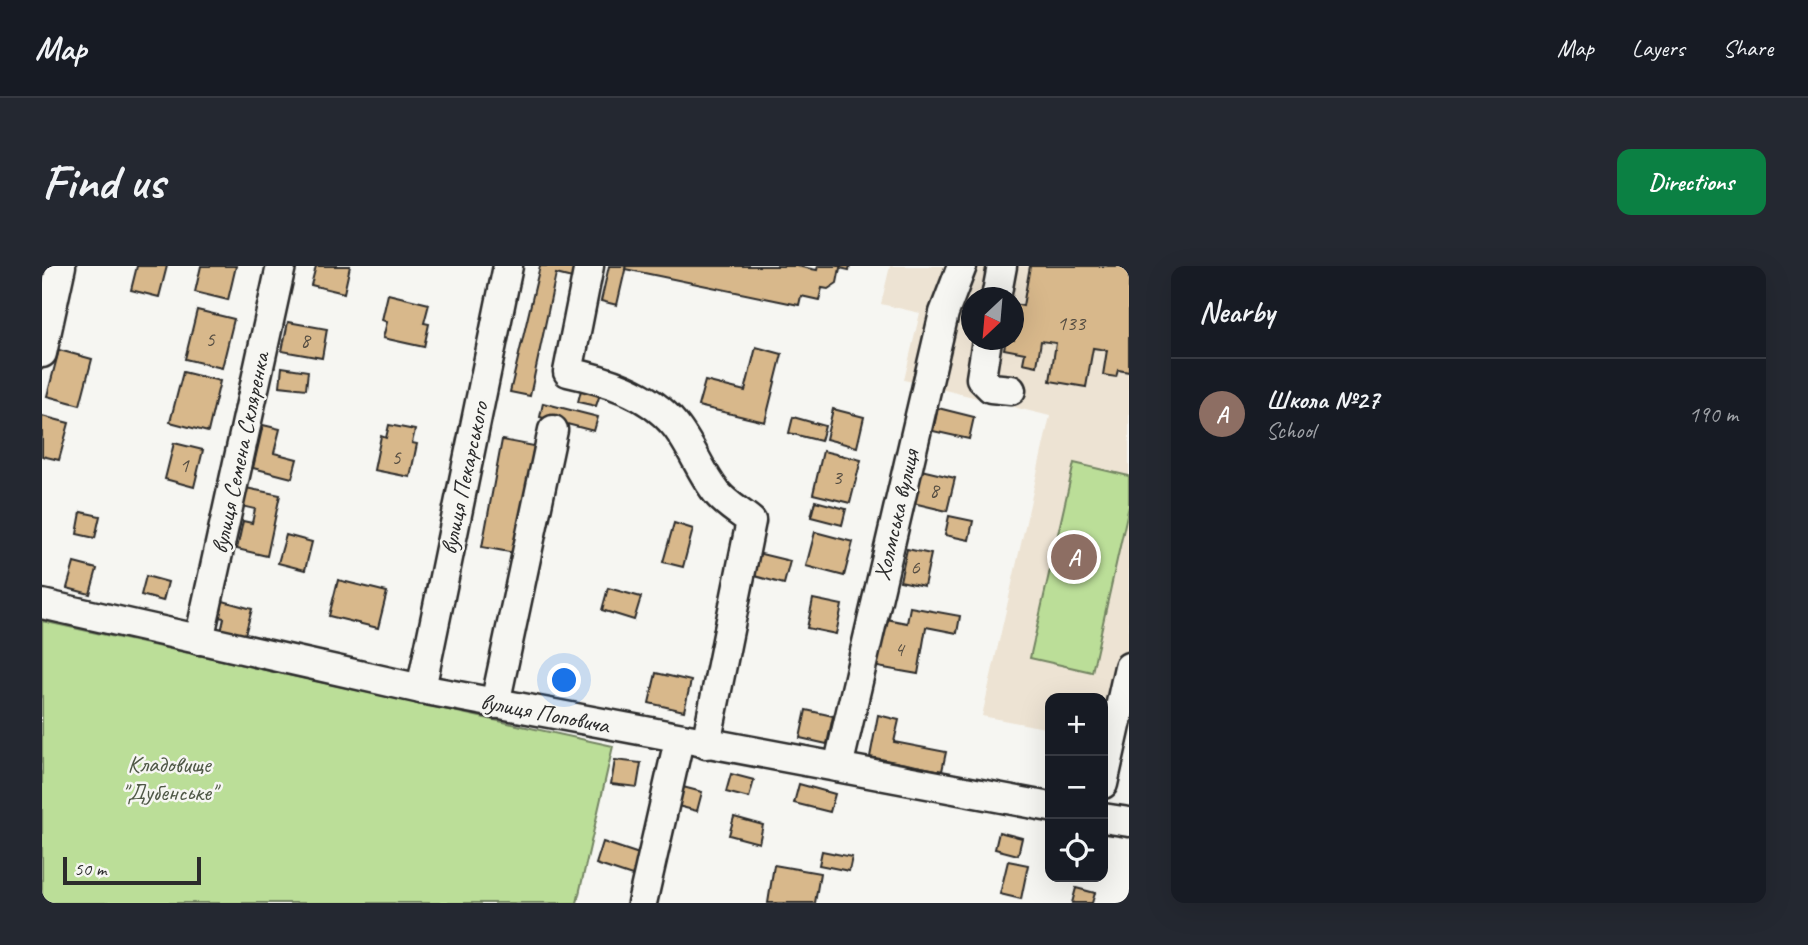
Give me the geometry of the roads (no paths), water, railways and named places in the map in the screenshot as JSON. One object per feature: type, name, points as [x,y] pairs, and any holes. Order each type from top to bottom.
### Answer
[{"type":"street","points":[[42,353],[61,266]]},
{"type":"street","name":"вулиця Семена Скляренка","points":[[199,640],[281,266]]},
{"type":"street","name":"вулиця Пекарського","points":[[421,689],[508,266]]},
{"type":"street","points":[[589,266],[568,372],[595,378],[629,391],[660,411],[674,424],[718,493],[751,521],[693,742],[642,903]]},
{"type":"street","name":"Холмська вулиця","points":[[838,766],[944,313],[962,266]]},
{"type":"street","points":[[998,287],[1002,266]]},
{"type":"street","points":[[985,350],[981,377],[991,388],[1011,390]]},
{"type":"street","points":[[495,704],[553,430]]},
{"type":"street","name":"вулиця Поповича","points":[[42,604],[495,704],[1045,806]]},
{"type":"street","points":[[1108,762],[1129,667]]},
{"type":"street","points":[[1108,819],[1129,822]]},
{"type":"place","name":"Школа №27","points":[[1074,557]]},
{"type":"park label","name":"Кладовище \"Дубенське\"","points":[[169,778]]}]
